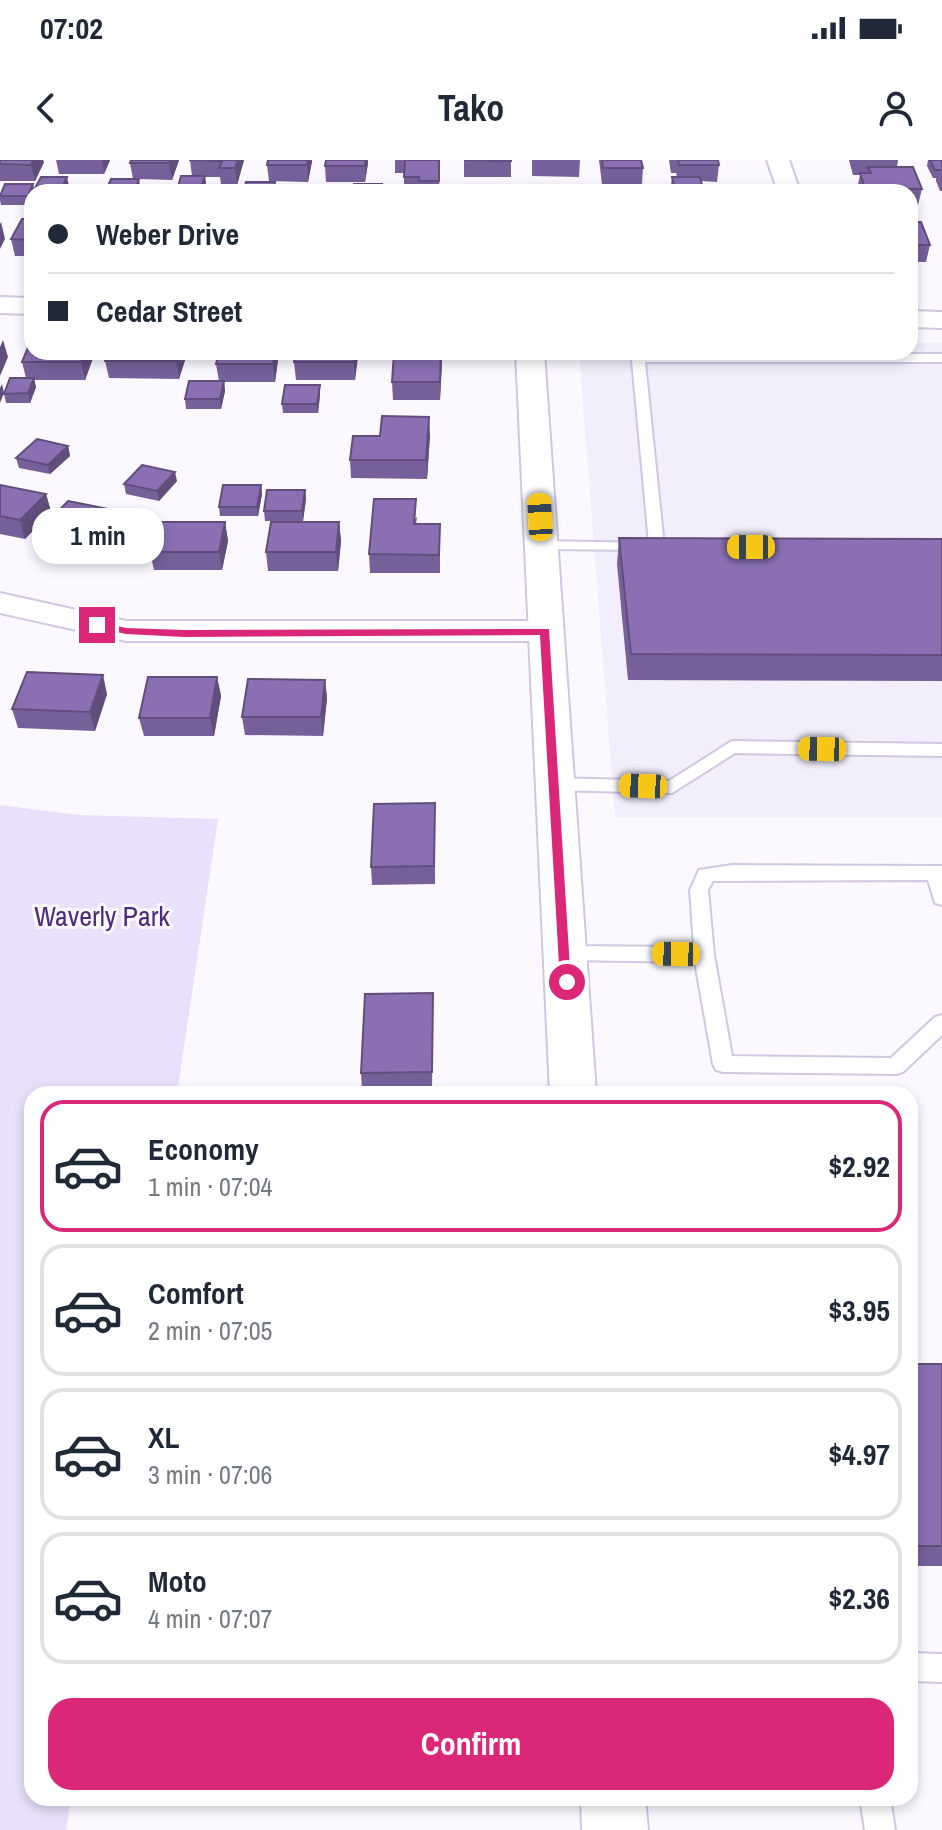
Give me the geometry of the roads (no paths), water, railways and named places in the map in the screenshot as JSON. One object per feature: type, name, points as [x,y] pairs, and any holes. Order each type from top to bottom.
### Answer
[{"type":"street","points":[[778,160],[786,184]]},
{"type":"street","points":[[918,299],[942,299]]},
{"type":"street","points":[[0,305],[24,306]]},
{"type":"street","points":[[918,319],[942,320]]},
{"type":"street","points":[[530,360],[573,1086]]},
{"type":"street","points":[[0,603],[126,631],[545,631]]},
{"type":"street","points":[[614,1806],[615,1830]]},
{"type":"lane","points":[[918,358],[942,358]]},
{"type":"lane","points":[[541,545],[665,546],[638,360]]},
{"type":"lane","points":[[555,784],[672,787],[732,747],[942,750]]},
{"type":"lane","points":[[942,898],[938,873],[732,872],[706,875],[699,890],[704,955],[723,1064],[896,1066],[942,1023]]},
{"type":"lane","points":[[565,953],[704,955]]},
{"type":"lane","points":[[918,1667],[942,1668]]},
{"type":"lane","points":[[876,1806],[880,1830]]},
{"type":"park label","name":"Waverly Park","points":[[102,916]]}]
